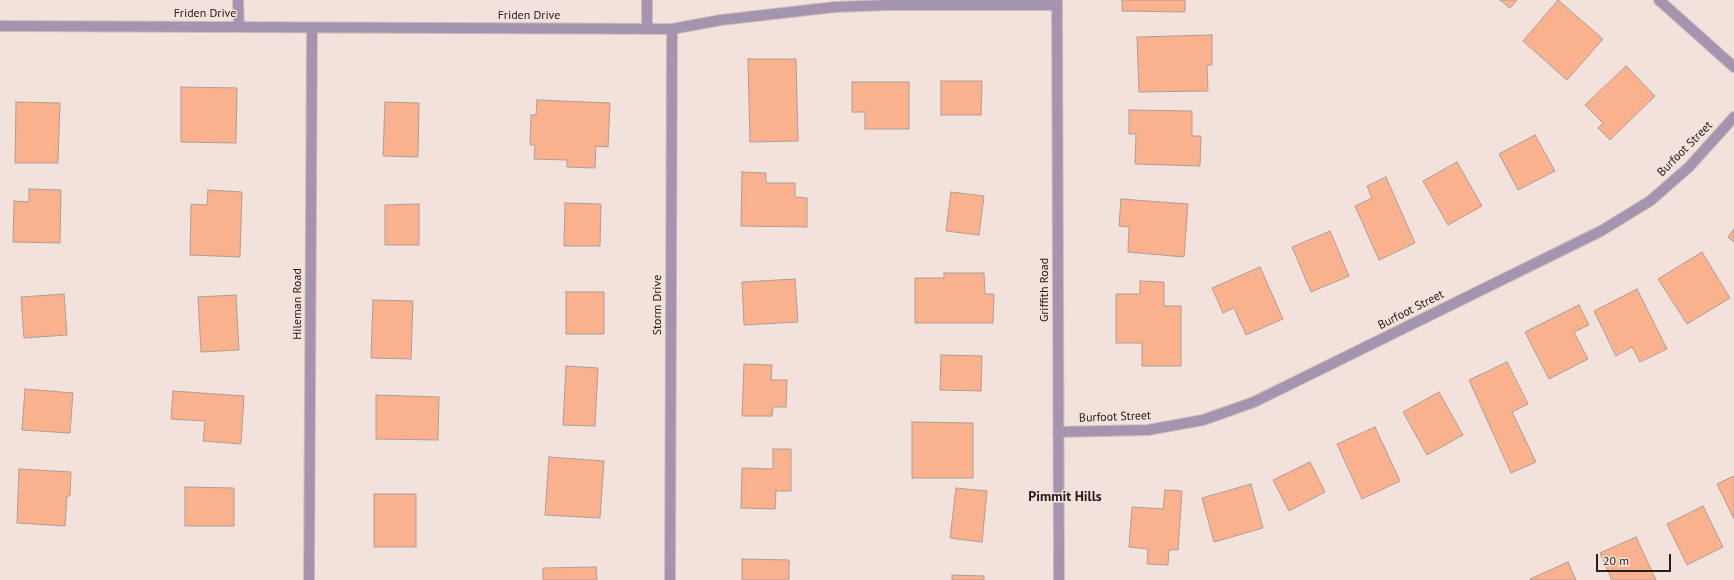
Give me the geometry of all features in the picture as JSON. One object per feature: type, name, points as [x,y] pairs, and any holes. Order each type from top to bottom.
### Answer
[{"type":"street","points":[[238,0],[239,27]]},
{"type":"street","points":[[647,0],[647,29]]},
{"type":"street","points":[[1659,0],[1734,68]]},
{"type":"street","name":"Friden Drive","points":[[0,26],[672,29],[721,20],[835,7],[1057,2]]},
{"type":"street","name":"Griffith Road","points":[[1057,2],[1059,580]]},
{"type":"street","name":"Hileman Road","points":[[309,580],[312,28]]},
{"type":"street","name":"Storm Drive","points":[[670,580],[672,29]]},
{"type":"street","name":"Burfoot Street","points":[[1058,432],[1148,430],[1202,420],[1254,402],[1601,230],[1655,196],[1689,167],[1734,118]]},
{"type":"building","points":[[1122,0],[1185,0],[1185,12],[1122,11]]},
{"type":"building","points":[[1500,0],[1517,0],[1510,8]]},
{"type":"building","points":[[1558,0],[1603,39],[1567,80],[1523,41]]},
{"type":"building","points":[[1212,35],[1212,65],[1207,65],[1208,91],[1139,92],[1137,37]]},
{"type":"building","points":[[748,59],[796,59],[798,141],[750,142]]},
{"type":"building","points":[[1626,66],[1655,96],[1610,140],[1598,128],[1603,123],[1585,105]]},
{"type":"building","points":[[941,81],[982,81],[981,115],[941,115]]},
{"type":"building","points":[[852,82],[909,82],[909,129],[865,129],[865,112],[852,112]]},
{"type":"building","points":[[181,87],[237,88],[236,143],[181,142]]},
{"type":"building","points":[[537,100],[610,103],[608,147],[596,146],[595,168],[567,167],[567,160],[534,159],[535,145],[530,145],[531,115],[536,115]]},
{"type":"building","points":[[16,102],[60,103],[58,163],[15,163]]},
{"type":"building","points":[[385,102],[419,103],[418,157],[383,156]]},
{"type":"building","points":[[1129,110],[1192,111],[1192,136],[1201,136],[1200,166],[1135,164],[1136,134],[1129,134]]},
{"type":"building","points":[[1535,135],[1555,171],[1518,190],[1499,154]]},
{"type":"building","points":[[1457,162],[1482,206],[1448,225],[1423,181]]},
{"type":"building","points":[[742,172],[766,173],[766,183],[795,183],[795,197],[807,198],[807,227],[741,226]]},
{"type":"building","points":[[1386,177],[1415,243],[1379,260],[1355,206],[1372,198],[1367,186]]},
{"type":"building","points":[[29,189],[61,190],[60,243],[13,242],[14,201],[29,202]]},
{"type":"building","points":[[208,190],[242,192],[240,257],[190,255],[191,204],[207,205]]},
{"type":"building","points":[[951,192],[984,196],[979,235],[946,231]]},
{"type":"building","points":[[1121,199],[1188,204],[1184,257],[1128,252],[1129,227],[1119,226]]},
{"type":"building","points":[[565,203],[601,204],[600,246],[564,246]]},
{"type":"building","points":[[419,204],[419,245],[385,245],[385,205]]},
{"type":"building","points":[[1734,229],[1734,242],[1728,237]]},
{"type":"building","points":[[1330,231],[1349,276],[1311,292],[1292,247]]},
{"type":"building","points":[[1702,252],[1730,298],[1687,324],[1658,279]]},
{"type":"building","points":[[1260,267],[1283,319],[1246,335],[1234,308],[1223,313],[1212,288]]},
{"type":"building","points":[[944,273],[984,273],[985,294],[994,294],[993,323],[915,323],[915,278],[944,278]]},
{"type":"building","points":[[795,279],[798,322],[744,325],[742,282]]},
{"type":"building","points":[[1140,281],[1164,282],[1164,306],[1181,306],[1181,366],[1142,366],[1142,343],[1116,343],[1116,294],[1140,294]]},
{"type":"building","points":[[1637,289],[1667,349],[1640,362],[1632,347],[1616,356],[1594,311]]},
{"type":"building","points":[[566,292],[604,292],[604,334],[566,334]]},
{"type":"building","points":[[64,294],[67,335],[24,338],[21,297]]},
{"type":"building","points":[[236,295],[239,350],[201,352],[198,297]]},
{"type":"building","points":[[373,300],[413,301],[411,359],[371,358]]},
{"type":"building","points":[[1579,305],[1589,325],[1574,332],[1588,359],[1549,379],[1525,332]]},
{"type":"building","points":[[941,355],[982,356],[981,391],[940,390]]},
{"type":"building","points":[[1507,362],[1528,404],[1512,412],[1536,462],[1511,473],[1469,380]]},
{"type":"building","points":[[744,364],[772,365],[771,380],[787,380],[786,407],[773,407],[772,416],[742,416]]},
{"type":"building","points":[[566,366],[598,368],[595,426],[563,425]]},
{"type":"building","points":[[25,389],[73,393],[70,433],[22,430]]},
{"type":"building","points":[[173,391],[244,396],[241,444],[203,441],[205,421],[171,419]]},
{"type":"building","points":[[1439,392],[1463,435],[1427,455],[1403,412]]},
{"type":"building","points":[[376,395],[439,397],[438,440],[376,439]]},
{"type":"building","points":[[912,422],[973,423],[973,478],[912,478]]},
{"type":"building","points":[[1375,427],[1400,481],[1362,499],[1337,444]]},
{"type":"building","points":[[773,449],[791,449],[791,491],[776,491],[775,509],[741,508],[742,468],[773,469]]},
{"type":"building","points":[[549,457],[604,461],[600,518],[545,515]]},
{"type":"building","points":[[1310,462],[1325,492],[1289,511],[1273,480]]},
{"type":"building","points":[[19,469],[71,472],[70,496],[67,496],[65,526],[17,523]]},
{"type":"building","points":[[1734,476],[1734,519],[1717,484]]},
{"type":"building","points":[[1251,484],[1263,528],[1214,542],[1202,498]]},
{"type":"building","points":[[185,487],[234,488],[234,526],[185,526]]},
{"type":"building","points":[[956,488],[987,491],[982,542],[950,538]]},
{"type":"building","points":[[1165,490],[1182,491],[1178,550],[1169,550],[1168,565],[1147,564],[1148,549],[1129,547],[1132,507],[1163,509]]},
{"type":"building","points":[[374,494],[416,494],[416,547],[374,547]]},
{"type":"building","points":[[1703,506],[1723,547],[1687,565],[1667,524]]},
{"type":"building","points":[[1636,537],[1656,580],[1612,580],[1600,553]]},
{"type":"building","points":[[742,559],[789,560],[789,580],[742,580]]},
{"type":"building","points":[[1568,562],[1576,580],[1530,579]]},
{"type":"building","points":[[596,567],[597,580],[543,580],[543,568]]},
{"type":"building","points":[[952,575],[984,576],[984,580],[952,580]]},
{"type":"district","name":"Pimmit Hills","points":[[1065,497]]}]
